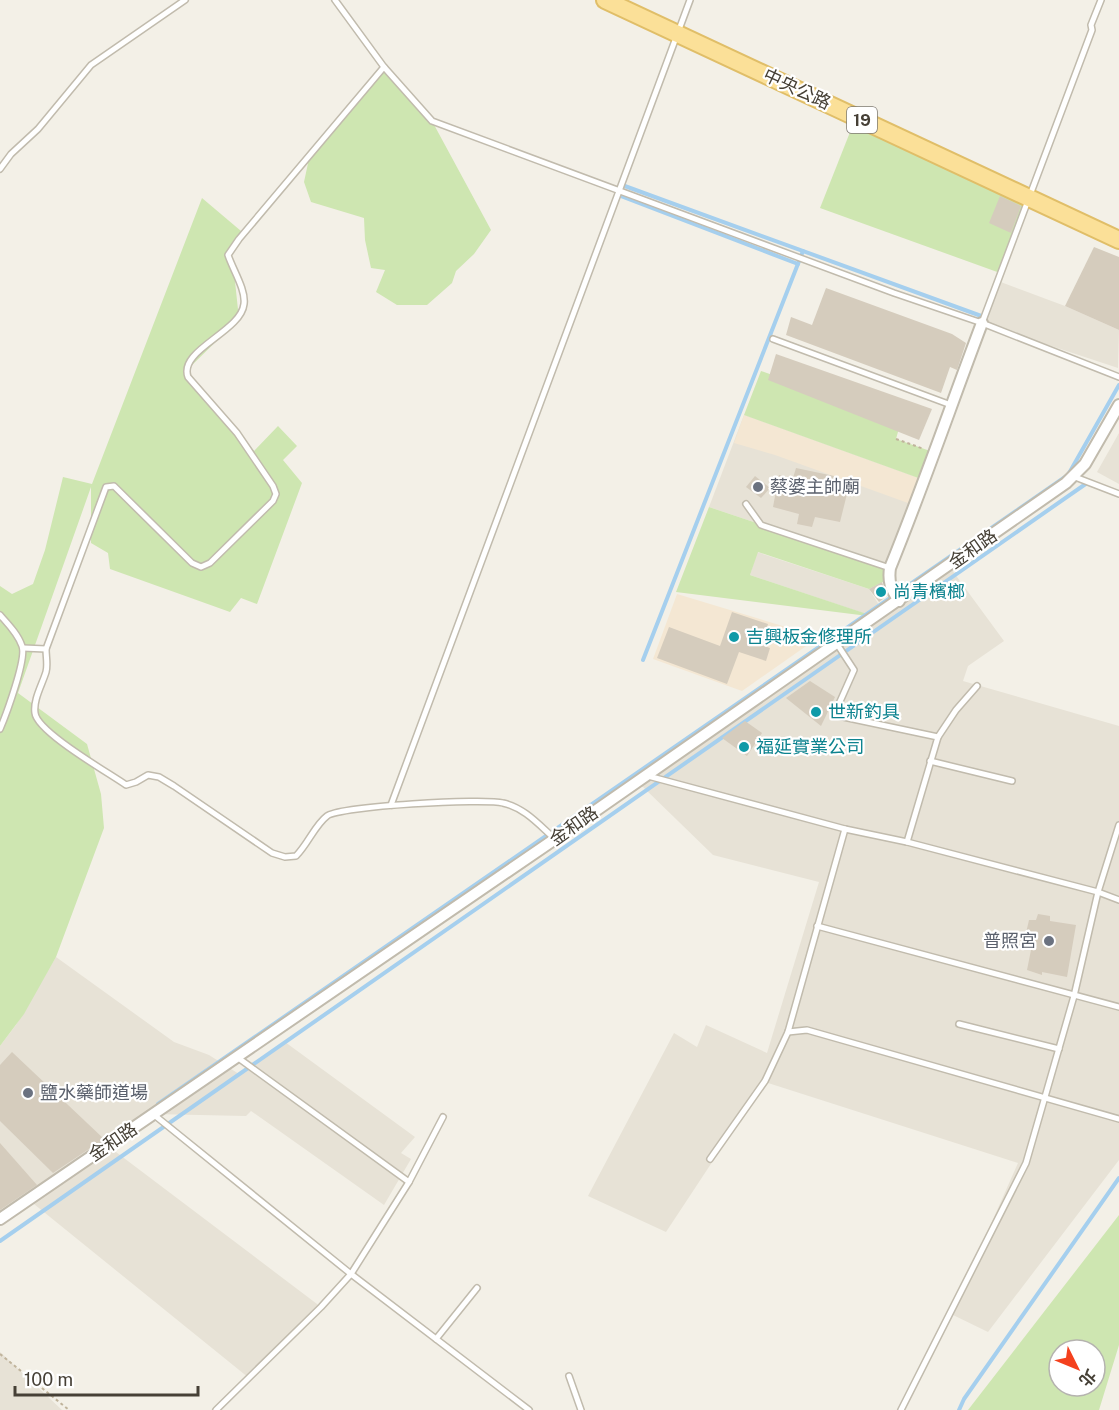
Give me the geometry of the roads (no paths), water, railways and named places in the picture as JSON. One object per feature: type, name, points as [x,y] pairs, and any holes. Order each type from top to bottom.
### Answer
[{"type":"main road","name":"中央公路","points":[[605,0],[1119,240]]},
{"type":"street","points":[[900,601],[891,590],[890,568],[925,481],[933,452],[982,323]]},
{"type":"street","name":"金和路","points":[[0,1219],[900,601],[1075,477],[1119,405]]},
{"type":"lane","points":[[0,169],[11,154],[38,129],[91,65],[185,0]]},
{"type":"lane","points":[[335,0],[384,67],[432,121],[894,293],[982,323],[1119,377]]},
{"type":"lane","points":[[391,805],[690,0]]},
{"type":"lane","points":[[982,323],[1092,30],[1091,26],[1101,0]]},
{"type":"lane","points":[[384,67],[239,238],[228,255],[243,292],[244,304],[239,319],[206,345],[188,363],[186,371],[188,377],[237,433],[273,486],[276,494],[273,501],[210,563],[201,567],[192,563],[114,486],[106,487],[46,649],[46,669],[35,713],[38,722],[82,758],[126,785],[148,775],[159,777],[272,853],[296,856],[307,845],[327,816],[337,811],[391,805],[502,802],[527,813],[555,839]]},
{"type":"lane","points":[[773,339],[952,402]]},
{"type":"lane","points":[[1075,477],[1119,494]]},
{"type":"lane","points":[[746,504],[761,525],[890,568]]},
{"type":"lane","points":[[0,615],[17,636],[23,648],[22,661],[0,729]]},
{"type":"lane","points":[[837,644],[854,670],[834,715],[938,737]]},
{"type":"lane","points":[[23,648],[46,649]]},
{"type":"lane","points":[[907,842],[938,737],[956,710],[977,686]]},
{"type":"lane","points":[[930,761],[1012,781]]},
{"type":"lane","points":[[646,776],[845,829],[907,842],[1098,892],[1119,900]]},
{"type":"lane","points":[[902,1410],[1026,1162],[1074,996],[1098,892],[1119,825]]},
{"type":"lane","points":[[710,1158],[765,1082],[788,1032],[845,829]]},
{"type":"lane","points":[[817,926],[1119,1007]]},
{"type":"lane","points":[[959,1024],[1059,1049]]},
{"type":"lane","points":[[788,1032],[807,1030],[1119,1119]]},
{"type":"lane","points":[[237,1057],[409,1182]]},
{"type":"lane","points":[[153,1114],[351,1274],[530,1410]]},
{"type":"lane","points":[[216,1410],[321,1307],[351,1274],[409,1182],[443,1117]]},
{"type":"lane","points":[[436,1339],[477,1288]]},
{"type":"lane","points":[[569,1376],[581,1410]]},
{"type":"waterway","points":[[622,185],[984,317]]},
{"type":"waterway","points":[[618,195],[798,264]]},
{"type":"waterway","points":[[643,660],[803,251]]},
{"type":"waterway","points":[[158,1104],[1068,475],[1119,385]]},
{"type":"waterway","points":[[0,1241],[1087,483]]},
{"type":"waterway","points":[[959,1410],[964,1399],[1119,1178]]},
{"type":"place","name":"蔡婆主帥廟","points":[[758,487]]},
{"type":"place","name":"尚青檳榔","points":[[881,592]]},
{"type":"place","name":"吉興板金修理所","points":[[734,637]]},
{"type":"place","name":"世新釣具","points":[[816,712]]},
{"type":"place","name":"福延實業公司","points":[[744,747]]},
{"type":"place","name":"普照宮","points":[[1049,941]]},
{"type":"place","name":"鹽水藥師道場","points":[[28,1093]]}]
